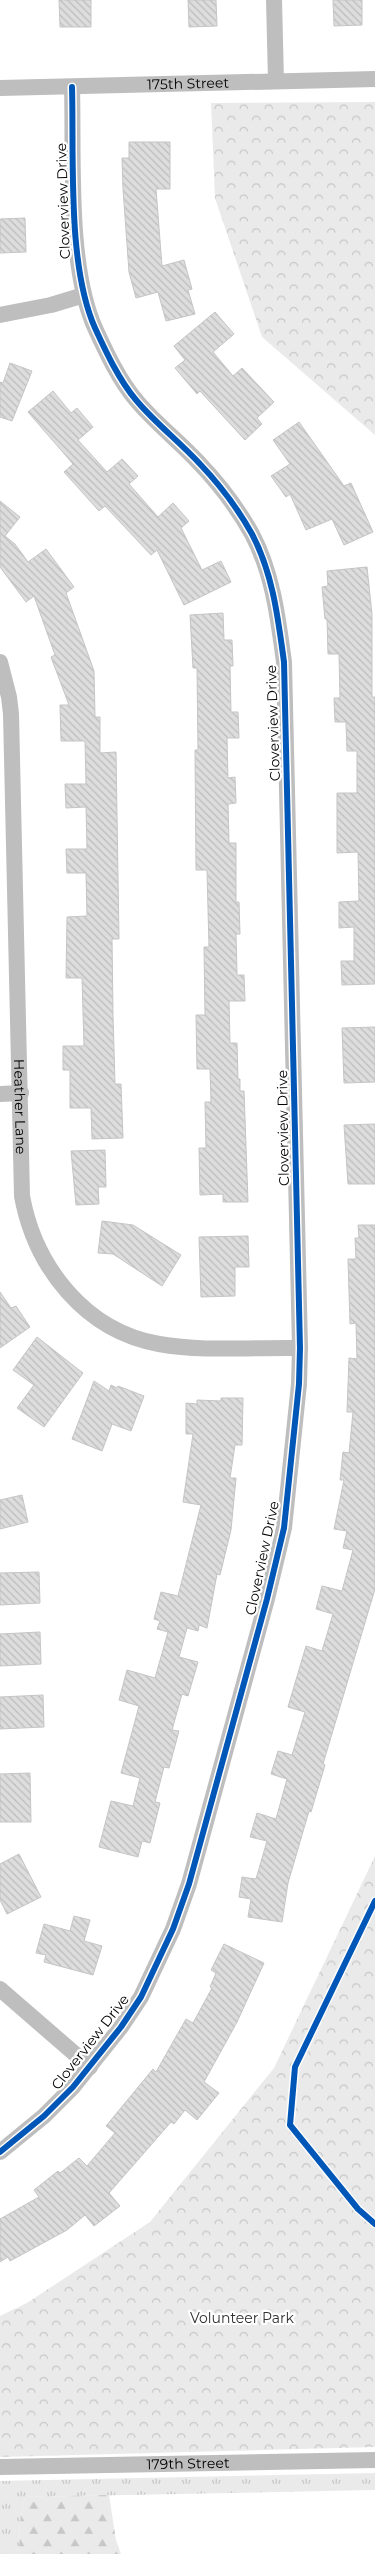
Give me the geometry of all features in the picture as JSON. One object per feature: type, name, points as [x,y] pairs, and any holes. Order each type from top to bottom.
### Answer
[{"type":"street","points":[[274,0],[276,82]]},
{"type":"street","name":"175th Street","points":[[0,88],[375,79]]},
{"type":"street","name":"Cloverview Drive","points":[[0,2152],[44,2116],[90,2067],[141,1997],[164,1952],[189,1884],[268,1599],[284,1528],[299,1384],[300,1348],[284,662],[275,598],[263,560],[252,534],[240,515],[200,463],[143,409],[129,391],[94,326],[84,295],[78,267],[72,87]]},
{"type":"street","points":[[0,315],[51,305],[84,295]]},
{"type":"street","name":"Heather Lane","points":[[0,662],[9,697],[11,714],[6,819],[20,1093],[22,1188],[26,1215],[45,1262],[73,1298],[94,1316],[112,1327],[157,1344],[179,1347],[300,1348]]},
{"type":"street","points":[[0,1094],[20,1093]]},
{"type":"street","points":[[0,1989],[90,2067]]},
{"type":"street","name":"179th Street","points":[[0,2467],[375,2460]]},
{"type":"green space","points":[[375,102],[375,435],[262,337],[215,198],[211,103]]},
{"type":"green space","name":"Volunteer Park","points":[[375,1856],[375,2447],[0,2457],[0,2316],[27,2303],[150,2222],[274,2068]]},
{"type":"green space","points":[[375,2473],[375,2490],[25,2497],[20,2522],[19,2554],[0,2554],[0,2481]]},
{"type":"green space","points":[[109,2495],[116,2540],[121,2554],[19,2554],[20,2522],[25,2497]]},
{"type":"building","points":[[59,0],[91,0],[91,27],[60,27]]},
{"type":"building","points":[[188,0],[216,0],[217,26],[189,27]]},
{"type":"building","points":[[333,0],[362,0],[362,25],[334,26]]},
{"type":"building","points":[[129,142],[170,142],[170,189],[156,189],[162,266],[184,260],[192,289],[188,290],[195,314],[166,321],[158,292],[136,298],[129,272],[123,189],[122,158],[129,158]]},
{"type":"building","points":[[25,218],[26,252],[0,253],[0,219]]},
{"type":"building","points":[[215,312],[234,334],[213,352],[233,376],[242,368],[274,402],[257,418],[262,424],[245,440],[200,391],[197,394],[175,368],[185,360],[174,346]]},
{"type":"building","points":[[10,363],[32,371],[12,421],[0,417],[0,382],[3,383]]},
{"type":"building","points":[[53,391],[71,413],[77,408],[93,427],[78,440],[107,472],[122,459],[138,476],[129,484],[158,517],[173,503],[189,521],[181,528],[202,570],[221,561],[231,582],[184,605],[157,550],[151,555],[105,506],[99,511],[64,472],[73,464],[28,412]]},
{"type":"building","points":[[299,422],[344,486],[351,483],[373,532],[344,545],[332,519],[306,530],[290,494],[286,497],[271,476],[290,464],[273,440]]},
{"type":"building","points":[[0,501],[20,517],[5,536],[15,544],[28,562],[46,549],[74,587],[66,593],[94,671],[95,717],[100,717],[100,753],[116,752],[119,939],[112,939],[113,1015],[115,1084],[121,1084],[123,1138],[92,1139],[91,1108],[70,1108],[70,1070],[63,1070],[63,1046],[84,1046],[82,978],[66,978],[67,917],[87,916],[86,873],[67,873],[66,849],[87,849],[86,807],[66,808],[65,784],[86,784],[85,741],[61,741],[60,705],[69,705],[51,657],[55,655],[34,596],[26,602],[0,567]]},
{"type":"building","points":[[367,567],[372,614],[372,697],[375,697],[375,984],[342,985],[341,961],[354,961],[354,927],[339,928],[339,902],[359,901],[358,852],[337,853],[337,793],[357,793],[357,751],[347,751],[346,722],[335,722],[334,698],[340,698],[339,654],[328,654],[327,619],[325,619],[322,587],[328,586],[327,571]]},
{"type":"building","points":[[223,613],[224,640],[232,640],[233,666],[230,666],[231,712],[238,712],[239,738],[227,738],[228,778],[235,777],[236,803],[228,804],[229,843],[236,843],[236,902],[239,902],[240,934],[236,934],[237,975],[244,975],[245,1001],[229,1001],[230,1043],[237,1043],[238,1079],[240,1079],[240,1091],[244,1091],[248,1202],[223,1202],[223,1194],[200,1195],[199,1148],[206,1148],[205,1102],[211,1102],[210,1069],[197,1069],[196,1015],[205,1015],[204,947],[209,947],[207,870],[196,870],[195,750],[198,750],[197,668],[193,668],[190,615]]},
{"type":"building","points":[[375,1027],[375,1082],[344,1083],[342,1028]]},
{"type":"building","points":[[375,1124],[375,1184],[348,1184],[344,1125]]},
{"type":"building","points":[[105,1150],[106,1187],[98,1187],[99,1204],[76,1205],[71,1151]]},
{"type":"building","points":[[102,1221],[133,1225],[181,1255],[162,1286],[113,1254],[98,1253]]},
{"type":"building","points":[[358,1225],[375,1225],[375,1589],[323,1764],[325,1765],[311,1812],[309,1811],[288,1883],[282,1922],[248,1917],[251,1899],[239,1897],[242,1877],[256,1879],[267,1841],[250,1837],[257,1813],[276,1819],[287,1779],[271,1774],[278,1751],[292,1755],[305,1712],[288,1707],[306,1646],[322,1651],[333,1614],[316,1609],[322,1586],[342,1591],[353,1550],[343,1548],[347,1531],[334,1529],[344,1480],[340,1480],[343,1452],[349,1453],[353,1412],[347,1412],[349,1358],[357,1359],[356,1323],[350,1324],[348,1259],[356,1259],[355,1238],[359,1238]]},
{"type":"building","points":[[248,1236],[249,1267],[235,1267],[235,1296],[201,1297],[199,1237]]},
{"type":"building","points":[[0,1292],[11,1308],[16,1306],[30,1327],[0,1348]]},
{"type":"building","points":[[37,1337],[83,1373],[44,1427],[17,1408],[34,1385],[13,1370]]},
{"type":"building","points":[[94,1381],[109,1391],[111,1385],[117,1388],[118,1386],[144,1396],[131,1431],[112,1424],[102,1451],[72,1439]]},
{"type":"building","points":[[221,1398],[243,1398],[242,1445],[235,1445],[230,1478],[236,1478],[231,1530],[220,1575],[217,1574],[207,1628],[199,1625],[198,1631],[187,1628],[179,1657],[198,1662],[188,1696],[182,1694],[172,1730],[179,1731],[169,1768],[164,1767],[155,1802],[160,1803],[150,1843],[142,1841],[138,1857],[99,1847],[111,1801],[133,1806],[140,1778],[121,1773],[139,1706],[119,1700],[127,1670],[155,1678],[168,1632],[157,1629],[160,1621],[154,1619],[161,1592],[178,1596],[201,1505],[183,1502],[193,1434],[186,1434],[186,1403],[197,1404],[197,1400],[221,1401]]},
{"type":"building","points":[[22,1495],[28,1522],[0,1529],[0,1500]]},
{"type":"building","points":[[39,1572],[40,1603],[0,1605],[0,1573]]},
{"type":"building","points":[[40,1632],[41,1664],[0,1666],[0,1634]]},
{"type":"building","points":[[43,1695],[44,1727],[0,1729],[0,1697]]},
{"type":"building","points":[[30,1773],[31,1822],[0,1822],[0,1774]]},
{"type":"building","points":[[19,1854],[41,1897],[7,1914],[0,1900],[0,1864]]},
{"type":"building","points":[[74,1916],[90,1920],[84,1941],[102,1946],[93,1975],[44,1962],[46,1955],[36,1953],[44,1924],[70,1931]]},
{"type":"building","points":[[224,1944],[264,1963],[237,2022],[204,2082],[219,2093],[197,2120],[185,2110],[174,2124],[171,2122],[109,2193],[120,2206],[94,2226],[85,2215],[67,2230],[10,2261],[8,2257],[0,2262],[0,2219],[39,2197],[34,2190],[58,2171],[60,2173],[79,2158],[87,2166],[115,2133],[106,2126],[153,2069],[156,2072],[186,2019],[193,2023],[212,1988],[210,1987],[216,1973],[211,1970]]},
{"type":"cycle path","points":[[0,2152],[44,2116],[73,2087],[121,2027],[141,1997],[173,1929],[189,1884],[267,1599],[284,1528],[299,1384],[300,1348],[284,662],[277,613],[265,565],[252,534],[241,515],[207,472],[151,417],[130,392],[113,366],[95,328],[86,302],[76,243],[72,87]]},
{"type":"cycle path","points":[[375,1901],[295,2067],[290,2125],[358,2209],[375,2224]]}]
